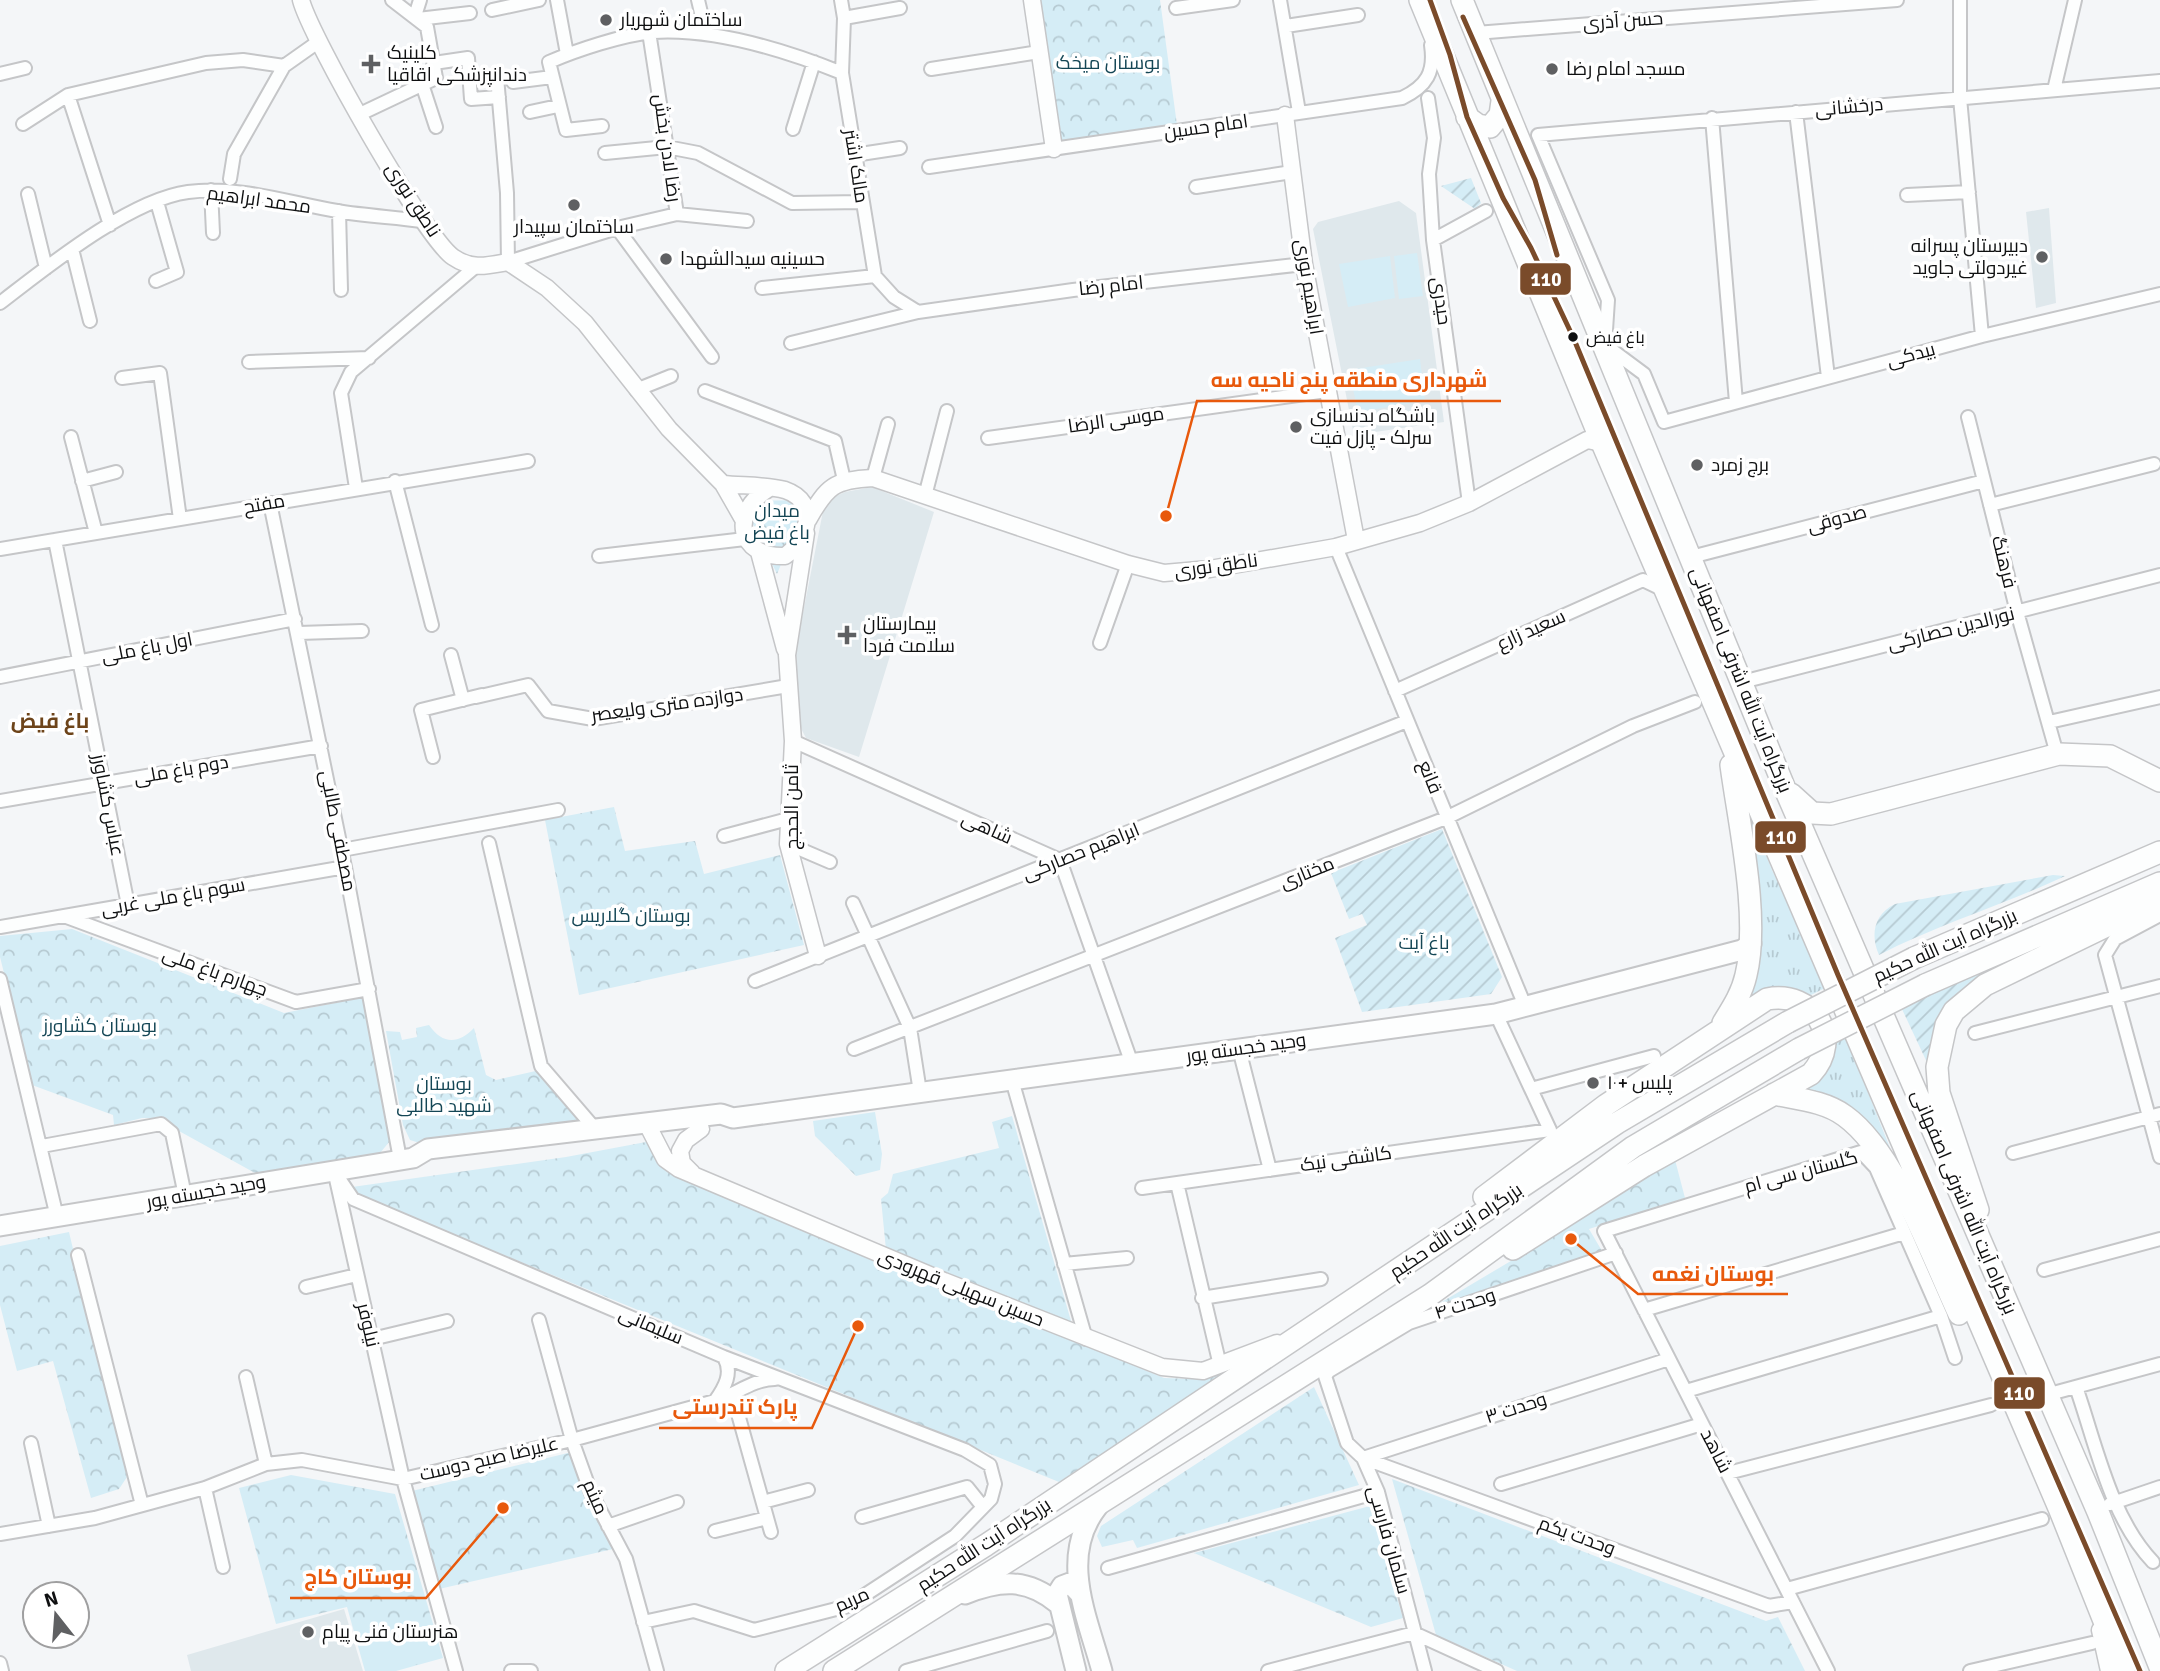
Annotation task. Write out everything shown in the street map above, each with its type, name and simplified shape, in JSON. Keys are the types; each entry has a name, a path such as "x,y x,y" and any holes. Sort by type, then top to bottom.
{"highway":[{"name":"بزرگراه آیت الله اشرفی اصفهانی","path":"1420,0 1602,443 2014,1406 2124,1671"},
{"name":"بزرگراه آیت الله اشرفی اصفهانی","path":"1462,0 1785,789 2046,1395 2106,1506 2154,1636 2160,1667"},
{"path":"1468,117 1478,125 1490,127 1500,115 1502,101"},
{"path":"1493,175 1495,162 1503,152 1515,154 1527,163"},
{"path":"1718,1031 1739,998 1751,944 1748,895 1727,736"},
{"path":"1785,789 1812,813 1831,814 2059,754 2110,756 2160,781"},
{"name":"بزرگراه آیت الله حکیم","path":"786,1671 986,1545 1617,1123 1787,1022 1914,958 2160,852"},
{"name":"بزرگراه آیت الله حکیم","path":"834,1671 1430,1295 1633,1147 1799,1049 1926,985 2160,883"},
{"path":"1990,1263 1976,1201 1939,1093 1937,1067 1940,1039 1946,1025 1954,1011 1985,985 2160,900"},
{"path":"1420,1255 1490,1191 1606,1104 1753,1007 1779,997 1805,1004 1816,1015 1824,1032 1824,1052 1819,1065 1811,1074 1644,1166 1522,1245 1430,1295"},
{"path":"1774,1094 1834,1110 1853,1123 1879,1149 1968,1332 2014,1406"}],"main road":[{"name":"وحید خجسته پور","path":"407,1158 428,1163 649,1130 721,1114 733,1118 1496,1014 1742,950 1751,944"},
{"name":"وحید خجسته پور","path":"0,1226 407,1158 428,1149 596,1130 701,1129 723,1125 733,1118"},
{"path":"1101,1503 1086,1521 1078,1544 1081,1595 1102,1671"},
{"path":"935,1606 978,1589 1008,1583 1032,1586 1057,1603"},
{"path":"1076,1671 1057,1603 1059,1590 1066,1584 1074,1585 1081,1595"}],"street":[{"name":"ناطق نوری","path":"301,0 318,42 422,221 451,256 474,268"},
{"path":"392,0 420,20 470,13"},
{"path":"360,114 436,78 420,20 420,0"},
{"path":"492,10 539,0"},
{"path":"557,0 567,54"},
{"path":"698,0 705,34"},
{"name":"مالک اشتر","path":"841,0 844,18 842,73 875,276"},
{"path":"1032,0 1054,149"},
{"path":"1176,8 1233,0"},
{"path":"1280,0 1286,26 1292,114"},
{"name":"حسن آذری","path":"1476,33 1897,0"},
{"path":"1960,0 1960,98 1982,336"},
{"path":"2054,90 2076,0"},
{"path":"844,18 900,8"},
{"path":"1286,26 1358,15"},
{"name":"امام حسین","path":"929,167 1402,98 1427,78 1434,63 1430,43 1434,31"},
{"path":"602,126 566,130 549,62 567,54 649,33 705,34 814,62 842,73"},
{"name":"رضا لادن بخش","path":"508,262 617,228 677,214 649,33"},
{"path":"230,179 234,154 284,66 318,42"},
{"path":"931,69 1040,52"},
{"path":"433,64 468,58 471,99 499,97"},
{"path":"23,124 68,95 206,63 243,60 284,66"},
{"path":"793,129 814,62"},
{"path":"0,74 25,68"},
{"path":"498,77 508,262"},
{"path":"513,82 552,77"},
{"name":"درخشانی","path":"1605,345 1608,300 1538,135 2160,81"},
{"path":"422,84 436,128"},
{"path":"68,95 110,226"},
{"name":"حیدری","path":"1428,99 1434,138 1429,174 1433,240 1469,503"},
{"path":"530,112 558,106"},
{"path":"1796,111 1828,377"},
{"name":"ابراهیم نوری","path":"1292,114 1292,172 1304,264 1356,540"},
{"path":"1712,118 1736,402"},
{"path":"605,153 667,147 698,153 792,203 862,202"},
{"path":"854,155 900,148"},
{"path":"1196,187 1292,172"},
{"path":"211,190 214,233"},
{"name":"محمد ابراهیم","path":"0,303 72,249 110,226 157,202 185,192 211,190 339,211 422,221"},
{"path":"1907,195 1969,192"},
{"path":"28,194 46,268"},
{"path":"156,281 177,272 157,202"},
{"path":"339,211 341,290"},
{"path":"1433,240 1486,211"},
{"path":"677,214 747,221"},
{"path":"617,228 712,357"},
{"path":"72,249 90,321"},
{"path":"356,488 341,393 351,372 474,268 508,262 547,288 584,323 669,429 723,484 743,519 745,538 759,552 787,654"},
{"name":"امام رضا","path":"791,343 918,312 1073,290 1304,264"},
{"path":"762,288 875,276 894,297 918,312"},
{"name":"بیدکی","path":"1605,345 1644,374 1664,422 1982,336 2160,294"},
{"path":"249,362 369,358"},
{"path":"122,378 160,373 180,519"},
{"path":"636,390 671,376"},
{"path":"705,391 835,441 844,480"},
{"name":"موسی الرضا","path":"988,438 1327,391"},
{"path":"925,496 947,411"},
{"name":"فرهنگ","path":"1968,417 2017,612 2055,747"},
{"path":"873,478 888,424"},
{"path":"71,437 96,533"},
{"name":"ناطق نوری","path":"824,493 844,480 873,478 1128,564 1164,573 1210,569 1336,547 1420,523 1469,503 1587,440 1602,443"},
{"name":"مفتح","path":"0,549 395,481 528,461"},
{"path":"1990,505 2154,464"},
{"path":"82,481 116,472"},
{"path":"395,481 432,625"},
{"name":"صدوقی","path":"1691,557 1984,481"},
{"path":"723,484 824,493 796,548 785,556 759,552"},
{"path":"743,519 748,504 776,490 796,497 807,527 787,654"},
{"name":"مصطفی طالبی","path":"270,503 299,633 369,989 407,1158"},
{"path":"599,556 745,538"},
{"name":"عباس کشاورز","path":"55,540 128,905"},
{"name":"قانع","path":"1336,547 1525,1006"},
{"path":"1100,643 1128,564"},
{"name":"نورالدین حصارکی","path":"1742,682 2160,575"},
{"name":"سعید زارع","path":"1395,691 1643,580 1666,592"},
{"name":"اول باغ ملی","path":"0,677 295,620"},
{"path":"299,633 362,631"},
{"name":"ثامن الحجج","path":"787,654 793,741 788,844 818,956"},
{"path":"433,757 421,710 474,697 451,655"},
{"name":"دوازده متری ولیعصر","path":"474,697 528,685 548,711 593,719 788,686"},
{"path":"2049,722 2160,697"},
{"name":"مختاری","path":"854,1049 1446,818 1633,726 1695,702"},
{"name":"ابراهیم حصارکی","path":"755,981 1407,721"},
{"name":"شاهی","path":"793,741 1060,860"},
{"name":"دوم باغ ملی","path":"0,801 321,746"},
{"path":"342,850 558,810"},
{"path":"724,836 788,819"},
{"path":"489,843 541,1066 596,1130"},
{"path":"788,844 830,862"},
{"path":"1060,860 1132,1064"},
{"name":"سوم باغ ملی غربی","path":"0,927 345,867"},
{"path":"853,903 871,936 910,1028 920,1093"},
{"path":"2160,915 2115,939 2105,955 2155,1115 2160,1157"},
{"name":"چهارم باغ ملی","path":"64,916 296,1002 369,989"},
{"path":"0,979 57,1217"},
{"path":"1975,1033 2160,986"},
{"path":"1496,1014 1531,1089 1654,1056"},
{"path":"1239,1049 1270,1170"},
{"path":"1012,1080 1086,1339"},
{"name":"کاشفی نیک","path":"1142,1188 1550,1130 1531,1089"},
{"path":"2013,1153 2155,1115"},
{"path":"42,1146 162,1124 173,1133 183,1186"},
{"path":"697,1177 682,1163 680,1151 687,1140 701,1129"},
{"name":"حسین سهیلی قهرودی","path":"649,1130 670,1164 697,1177 1086,1339 1161,1367 1203,1371 1302,1334"},
{"name":"گلستان سی ام","path":"1604,1231 1861,1152 1876,1168 1941,1316 1955,1358"},
{"name":"نیلوفر","path":"334,1171 403,1479 456,1671"},
{"name":"سلیمانی","path":"334,1171 353,1199 723,1357 982,1458"},
{"path":"1177,1183 1217,1357"},
{"name":"شاهد","path":"1604,1231 1828,1671"},
{"path":"1644,1310 1904,1233"},
{"path":"2044,1270 2160,1239"},
{"name":"وحدت ۴","path":"1325,1376 1409,1323 1616,1253"},
{"path":"78,1255 142,1505"},
{"path":"1065,1264 1127,1258"},
{"path":"306,1287 357,1275"},
{"path":"1202,1298 1321,1279"},
{"path":"1686,1391 1941,1316"},
{"path":"372,1339 447,1321"},
{"name":"میثم","path":"539,1321 572,1440 591,1493 626,1559 657,1671"},
{"path":"715,1401 726,1383 729,1369 723,1357"},
{"name":"وحدت ۳","path":"1363,1458 1669,1359"},
{"path":"2046,1395 2160,1364"},
{"name":"سلمان فارسی","path":"1325,1376 1347,1443 1363,1458 1378,1492 1425,1671"},
{"path":"247,1377 266,1464"},
{"name":"علیرضا صبح دوست","path":"0,1534 95,1518 205,1488 266,1464 302,1460 403,1479 572,1440 733,1396 754,1383 779,1379"},
{"path":"2076,1387 2106,1506 2153,1562"},
{"path":"733,1396 771,1532"},
{"path":"1727,1473 1991,1405"},
{"path":"1501,1484 1702,1424"},
{"path":"32,1443 49,1526"},
{"name":"مریم","path":"643,1622 694,1611 754,1630 848,1606 956,1536 984,1507 991,1499 995,1484 990,1465 982,1458"},
{"name":"وحدت یکم","path":"1363,1458 1769,1606 1793,1602"},
{"path":"862,1517 967,1487 984,1507"},
{"path":"2106,1506 2160,1487"},
{"path":"205,1488 223,1567"},
{"path":"763,1502 808,1490"},
{"path":"1108,1568 1378,1492"},
{"path":"608,1526 677,1502"},
{"path":"715,1531 767,1518"},
{"path":"1787,1589 2042,1519"},
{"path":"2091,1590 2109,1671"},
{"path":"906,1671 1047,1630"},
{"path":"1268,1671 1414,1633 1497,1671"},
{"path":"1970,1671 2092,1643"},
{"path":"0,1663 2,1671"},
{"path":"511,1671 531,1671"}],"shaded area":[{"path":"1399,201 1416,213 1444,422 1354,435 1313,229 1318,222"},
{"name":"دبیرستان پسرانه غیردولتی جاوید","path":"2049,208 2056,303 2036,308 2026,212"},
{"name":"بیمارستان سلامت فردا","path":"872,487 934,512 859,757 806,738 794,715 789,684 825,501 845,492"},
{"name":"هنرستان فنی پیام","path":"344,1609 363,1671 191,1671 187,1655"}],"green space":[{"name":"بوستان میخک","path":"1038,0 1160,0 1177,125 1059,141"},
{"path":"1471,178 1481,203 1475,209 1441,186"},
{"path":"1417,253 1423,296 1399,299 1394,256"},
{"path":"1390,256 1395,298 1348,307 1339,264"},
{"path":"1420,359 1425,401 1358,412 1349,370"},
{"name":"میدان باغ فیض","path":"808,500 777,574 742,501"},
{"path":"1737,781 1772,870 1827,987 1807,997 1791,990 1777,989 1763,992 1748,1000"},
{"name":"بوستان گلاریس","path":"614,807 625,851 695,841 704,874 780,855 804,945 579,995 545,820"},
{"name":"باغ آیت","path":"1442,829 1502,977 1491,994 1362,1012 1335,938 1367,925 1362,914 1349,919 1331,873"},
{"path":"2053,875 2065,876 1879,955 1875,940 1878,919 1895,904"},
{"path":"2160,892 1974,987 1931,1071 1901,1007"},
{"name":"بوستان کشاورز","path":"72,929 284,1013 365,997 390,1141 380,1153 255,1173 179,1131 166,1118 142,1118 114,1125 113,1115 32,1085 0,957 0,936"},
{"name":"بوستان شهید طالبی","path":"429,1025 439,1036 450,1040 468,1034 474,1028 486,1075 496,1080 540,1070 579,1122 426,1145 410,1140 403,1125 386,1031 400,1032 402,1040 417,1037 416,1028"},
{"path":"1846,1037 1892,1153 1800,1088 1831,1042"},
{"path":"875,1112 882,1154 880,1170 856,1176 815,1136 813,1121"},
{"path":"1012,1116 1073,1328 886,1250 881,1199 888,1193 893,1174 999,1148 992,1122"},
{"path":"646,1142 958,1293 1164,1378 1194,1379 1247,1360 1059,1482 364,1198 352,1187 566,1157"},
{"path":"1674,1156 1685,1198 1589,1229 1602,1251 1430,1309 1531,1249"},
{"path":"69,1232 127,1477 119,1489 91,1498 53,1361 17,1371 0,1305 0,1246"},
{"path":"1314,1387 1359,1485 1137,1548 1133,1540 1102,1547 1097,1536 1101,1526"},
{"path":"572,1452 584,1494 613,1549 439,1589 412,1491"},
{"path":"291,1475 395,1494 443,1658 396,1671 365,1671 347,1607 276,1624 239,1488"},
{"path":"1392,1479 1766,1621 1778,1617 1805,1671 1517,1671 1436,1635"},
{"path":"1370,1506 1403,1618 1371,1627 1194,1553"},
{"path":"429,1617 441,1657 392,1671 368,1671 359,1637"}],"transit line":[{"name":"110","path":"1430,0 1450,55 1467,117 1503,198 1531,248 1573,337 1838,975 2140,1671"},
{"name":"110","path":"1463,17 1535,180 1557,255"}],"place":[{"name":"ساختمان شهریار","path":"606,20"},
{"name":"کلینیک دندانپزشکی اقاقیا","path":"371,64"},
{"name":"مسجد امام رضا","path":"1552,69"},
{"name":"ساختمان سپیدار","path":"574,205"},
{"name":"دبیرستان پسرانه غیردولتی جاوید","path":"2042,257"},
{"name":"حسینیه سیدالشهدا","path":"666,259"},
{"name":"باغ فیض","path":"1573,337"},
{"name":"باشگاه بدنسازی سرلک - پازل فیت","path":"1296,427"},
{"name":"برج زمرد","path":"1697,465"},
{"name":"شهرداری منطقه پنج ناحیه سه","path":"1166,516"},
{"name":"بیمارستان سلامت فردا","path":"847,635"},
{"name":"پلیس +۱۰","path":"1593,1083"},
{"name":"بوستان نغمه","path":"1571,1239"},
{"name":"پارک تندرستی","path":"858,1326"},
{"name":"بوستان کاج","path":"503,1508"},
{"name":"هنرستان فنی پیام","path":"308,1632"}],"district":[{"name":"باغ فیض","path":"50,721"}]}
